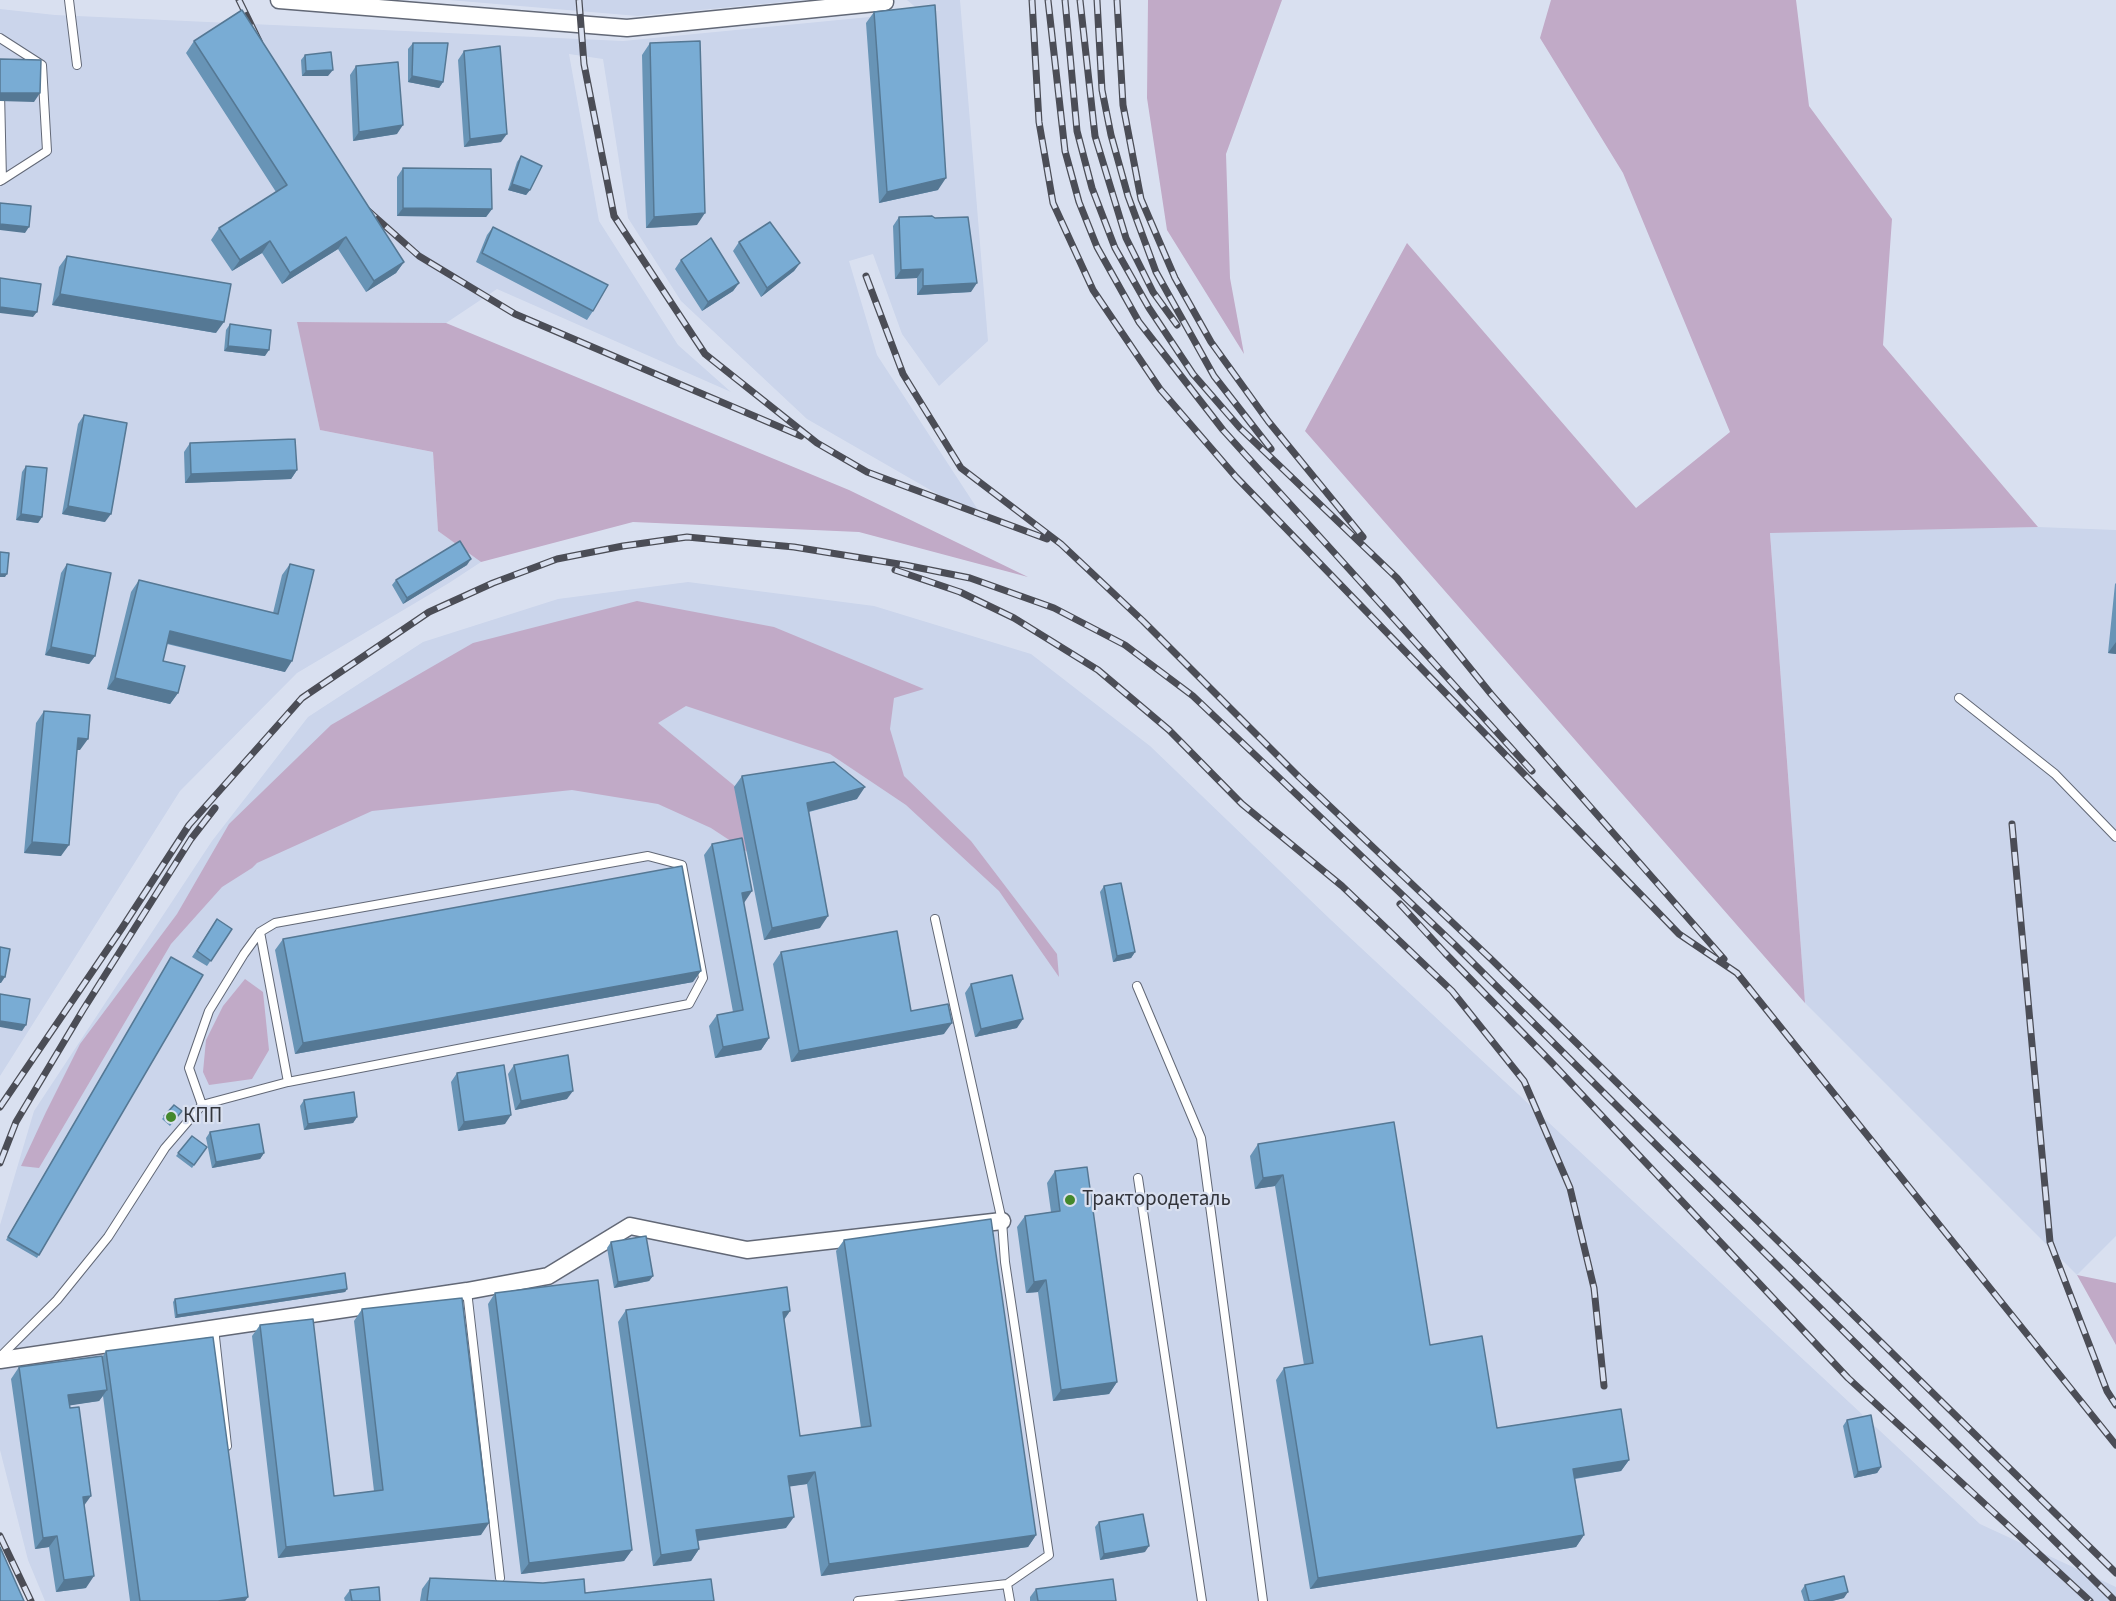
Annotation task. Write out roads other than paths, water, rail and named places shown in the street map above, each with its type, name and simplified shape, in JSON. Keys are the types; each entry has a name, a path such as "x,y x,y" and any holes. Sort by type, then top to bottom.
{"street":[{"path":"279,0 627,28 885,2"},
{"path":"0,1358 467,1291 548,1276 630,1226 747,1250 1002,1221"}],"lane":[{"path":"69,0 77,64"},
{"path":"0,38 42,65 47,152 1,180"},
{"path":"0,86 1,180"},
{"path":"1959,698 2055,774 2116,837"},
{"path":"0,1358 57,1300 100,1246 165,1148 202,1105 288,1082 689,1004 704,978 682,865 648,856 275,923 260,932 209,1011 189,1068 202,1105"},
{"path":"858,1601 1007,1584 1048,1555 1005,1262 1002,1221 935,919"},
{"path":"260,932 288,1082"},
{"path":"1137,986 1201,1138 1263,1601"},
{"path":"1138,1178 1202,1601"},
{"path":"467,1291 500,1578"},
{"path":"214,1328 228,1455"},
{"path":"1007,1584 1010,1601"}],"railway":[{"path":"239,0 259,41"},
{"path":"579,0 584,64 614,216 705,354 817,443 867,472 1047,539"},
{"path":"1032,0 1039,122 1053,203 1093,290 1160,389 1236,477 1679,934 1737,973 2116,1445"},
{"path":"1048,0 1065,151 1079,202 1097,247 1139,322 1223,430 1532,771"},
{"path":"1065,0 1077,131 1092,188 1115,248 1149,308 1193,374 1240,428 1397,578 1491,694 1724,959"},
{"path":"1080,0 1095,136 1126,238 1153,292 1177,325"},
{"path":"1097,0 1102,90 1111,135 1128,196 1156,272 1214,376 1271,449"},
{"path":"1117,0 1123,105 1141,199 1175,278 1211,342 1268,421 1363,537"},
{"path":"365,208 419,256 515,314 801,436"},
{"path":"866,276 903,374 961,468 1061,544 1143,621 1299,777 1491,959 2116,1573"},
{"path":"0,1107 189,825 302,698 429,612 493,583 557,559 623,546 687,537 794,547 970,578 1054,608 1125,645 1193,696 1455,945 2115,1601"},
{"path":"895,570 960,592 1014,618 1098,670 1169,730 1242,804 1342,886 1452,991 1524,1081 1570,1188 1594,1288 1604,1386"},
{"path":"0,1163 16,1122 83,1010 191,839 215,808"},
{"path":"2012,824 2050,1242 2107,1391 2116,1405"},
{"path":"1400,904 1848,1378 2090,1601"},
{"path":"0,1536 31,1601"}],"place":[{"name":"КПП","path":"171,1117"},
{"name":"Трактородеталь","path":"1070,1200"}]}
